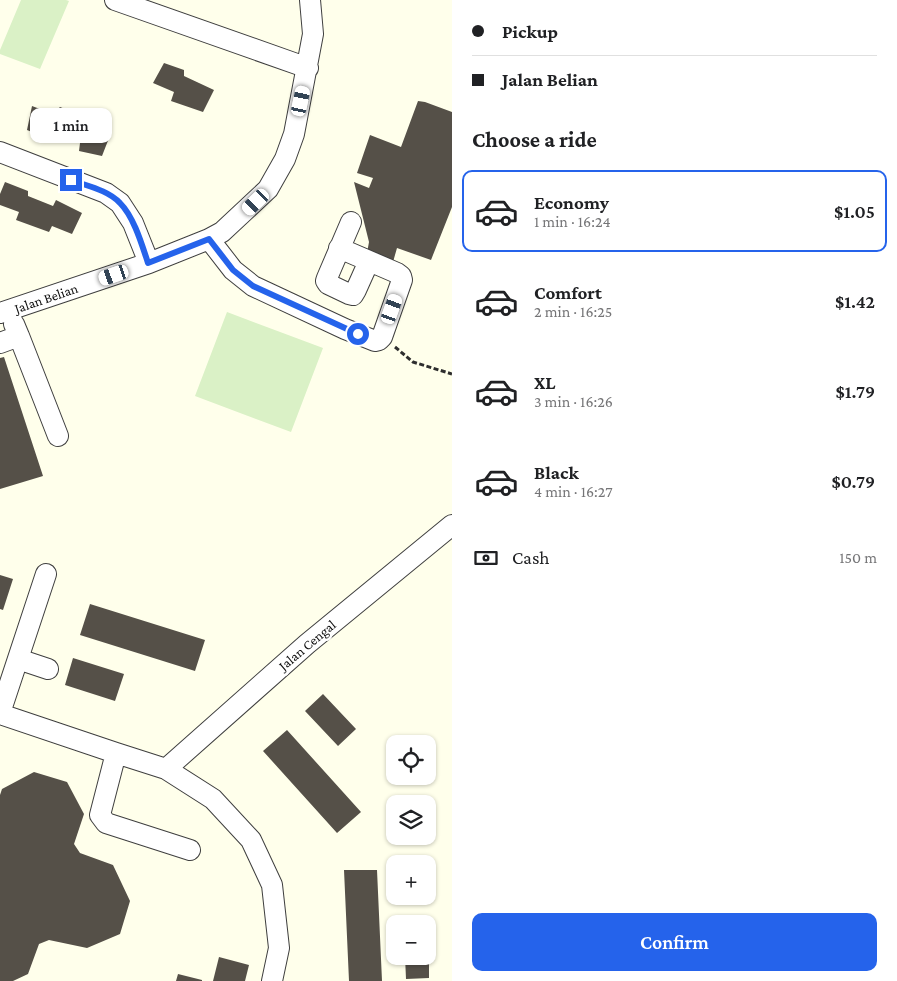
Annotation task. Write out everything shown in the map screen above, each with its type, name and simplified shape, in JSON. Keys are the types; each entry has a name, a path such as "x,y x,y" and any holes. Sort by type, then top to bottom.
{"street":[{"path":"115,0 308,68"},
{"name":"Jalan Belian","path":"5,312 148,263 209,239 222,232 268,189 285,159 294,134 313,34 310,0"},
{"path":"0,152 106,193 120,203 133,222 148,263"},
{"path":"351,222 326,281 328,284 349,294 354,293 369,261"},
{"path":"209,239 233,270 253,286 345,329 370,339 379,340 382,337 402,280 401,276 339,248"},
{"path":"5,312 19,336 58,436"},
{"path":"0,343 19,336"},
{"name":"Jalan Cengal","path":"166,769 307,644 452,525"},
{"path":"46,574 0,713 116,754 166,769 213,799 251,840 272,885 279,948 272,981"},
{"path":"18,659 48,669"},
{"path":"116,754 100,815 106,823 190,850"}],"path":[{"path":"382,337 413,362 452,374"}],"green space":[{"path":"21,0 69,1 40,69 0,54"},
{"path":"227,312 323,348 291,432 195,396"}],"building":[{"path":"164,63 184,70 184,76 214,90 203,112 171,101 174,92 153,83"},
{"path":"418,101 452,112 452,207 431,260 397,248 393,262 367,253 369,242 354,182 369,188 373,178 357,173 370,135 401,147"},
{"path":"32,106 53,114 60,107 85,117 83,123 93,125 93,132 109,138 102,156 79,151 80,143 51,130 47,138 27,130"},
{"path":"5,182 28,191 28,196 53,206 56,200 82,213 72,234 52,226 49,232 16,220 19,212 0,205 0,194"},
{"path":"4,357 43,476 0,489 0,358"},
{"path":"0,575 13,579 3,610 0,609"},
{"path":"90,604 205,640 195,671 80,635"},
{"path":"73,658 124,674 115,701 65,685"},
{"path":"323,694 356,729 338,746 305,711"},
{"path":"287,730 361,812 337,833 263,751"},
{"path":"34,772 67,782 84,814 74,844 80,853 113,865 130,901 120,934 87,948 49,940 39,944 28,974 13,981 0,981 0,795 2,789"},
{"path":"344,870 377,870 382,981 349,981"},
{"path":"219,957 249,965 245,981 213,981"},
{"path":"405,965 429,965 429,978 406,979"},
{"path":"178,974 202,980 202,981 176,981"}],"route":[{"path":"71,180 106,193 120,203 133,222 148,263 209,239 233,270 253,286 358,334"}]}
